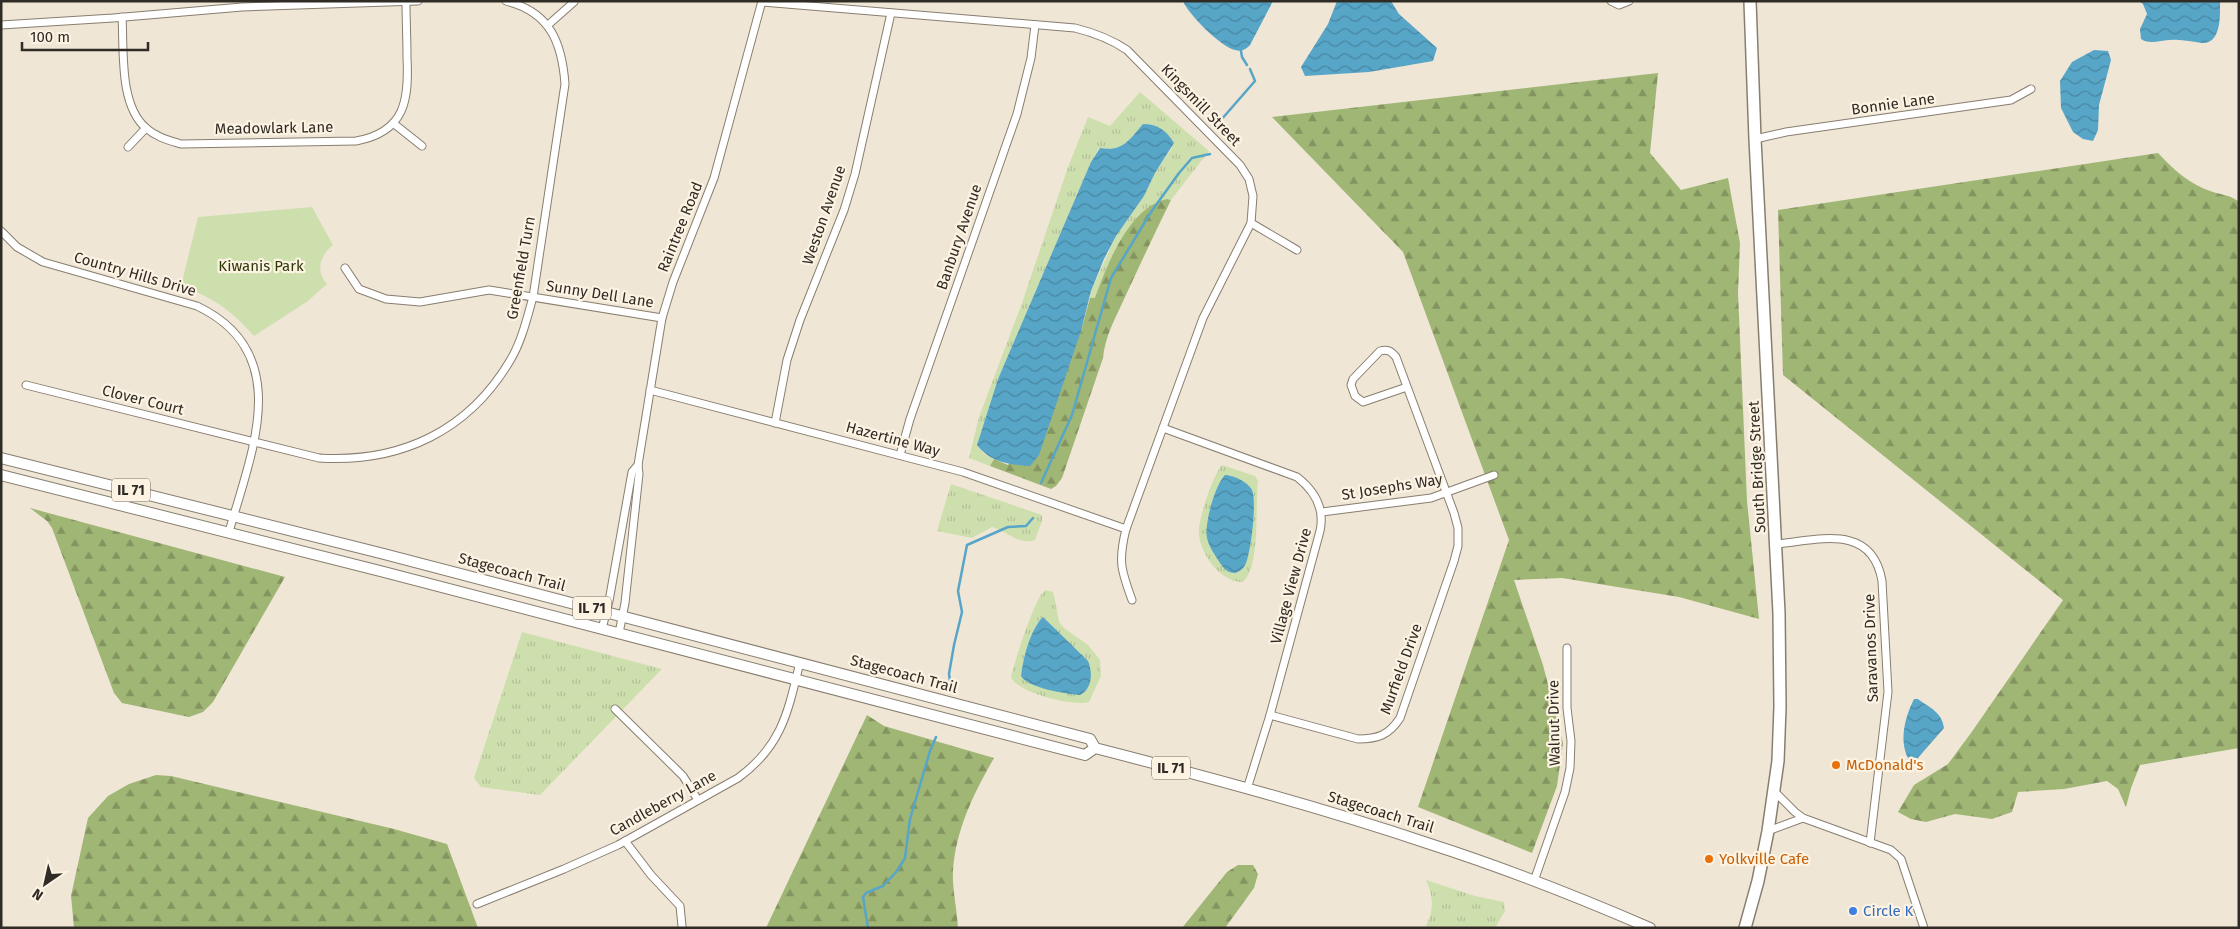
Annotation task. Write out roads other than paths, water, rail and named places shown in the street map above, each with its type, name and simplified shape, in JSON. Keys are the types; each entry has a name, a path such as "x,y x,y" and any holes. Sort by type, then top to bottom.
{"highway":[{"name":"South Bridge Street","path":"1745,928 1768,831 1774,790 1780,707 1776,544 1755,139 1750,1"}],"main road":[{"name":"Stagecoach Trail","path":"1,458 623,616 1090,739 1095,748 1342,815 1431,844 1534,881 1650,928"},
{"name":"Stagecoach Trail","path":"1,475 229,532 1085,755 1095,748"}],"street":[{"path":"1,25 122,18 242,7 418,1"},
{"name":"Greenfield Turn","path":"252,442 302,455 344,460 388,454 436,436 449,427 474,406 496,381 512,358 524,329 533,297 565,84 563,60 557,41 548,25 530,11 506,1"},
{"path":"1611,1 1619,5 1630,1"},
{"name":"Meadowlark Lane","path":"122,18 128,99 135,116 146,128 160,138 181,144 356,141 378,135 393,123 404,106 408,87 406,2"},
{"path":"548,25 574,2"},
{"name":"Kingsmill Street","path":"762,2 1075,28 1096,33 1111,39 1128,50 1240,165 1248,179 1253,196 1251,223 1203,318 1126,529 1121,550 1120,568 1132,600"},
{"name":"Raintree Road","path":"619,633 623,616 639,474 638,465 662,318 673,282 714,178 762,2"},
{"name":"Weston Avenue","path":"775,423 787,360 844,210 855,174 891,13"},
{"name":"Banbury Avenue","path":"900,455 909,422 1017,114 1031,58 1035,25"},
{"name":"Bonnie Lane","path":"1755,139 1786,132 2011,100 2032,89"},
{"path":"393,123 422,146"},
{"path":"128,147 146,128"},
{"path":"1251,223 1297,250"},
{"name":"Country Hills Drive","path":"1,231 17,247 43,262 188,303 208,311 226,324 244,347 256,373 260,403 229,532"},
{"name":"Sunny Dell Lane","path":"345,268 359,289 394,300 420,302 489,290 662,318"},
{"name":"Murfield Drive","path":"1270,715 1358,739 1373,739 1384,736 1394,729 1403,709 1458,546 1458,528 1448,493 1396,357 1386,350 1380,351 1353,380 1351,385 1355,396 1363,402 1407,387"},
{"name":"Clover Court","path":"26,385 252,442"},
{"name":"Hazertine Way","path":"650,390 986,479 1126,529"},
{"name":"Village View Drive","path":"1163,428 1297,477 1312,492 1322,512 1320,531 1270,715 1247,789"},
{"name":"Raintree Road","path":"602,629 632,472 638,465"},
{"name":"St Josephs Way","path":"1322,512 1431,498 1494,475"},
{"name":"Saravanos Drive","path":"1776,544 1836,538 1848,540 1863,546 1875,557 1878,564 1882,581 1888,692 1870,843"},
{"name":"Walnut Drive","path":"1534,881 1565,792 1570,768 1571,741 1567,708 1567,648"},
{"name":"Candleberry Lane","path":"476,904 564,869 625,841 753,767 773,745 787,716 800,662"},
{"path":"615,709 683,776 698,800"},
{"path":"1774,790 1803,818 1891,850 1901,859 1924,928"},
{"path":"1768,831 1803,818"},
{"path":"625,841 651,875 680,906 682,926"}],"water":[{"path":"1183,1 1273,1 1250,45 1240,51 1229,48 1206,30 1191,14"},
{"path":"1337,1 1391,1 1399,14 1437,48 1433,61 1369,72 1305,76 1301,67 1328,24"},
{"path":"2139,1 2220,1 2220,20 2216,34 2209,42 2202,43 2179,40 2144,41 2141,39 2140,29 2147,14 2143,4"},
{"path":"2094,50 2108,51 2111,60 2099,105 2098,130 2093,141 2083,139 2073,132 2061,108 2060,81 2072,62"},
{"path":"1143,124 1153,125 1162,129 1174,143 1155,173 1144,196 1116,236 1104,259 1091,291 1081,331 1039,455 1030,466 1015,465 994,459 977,445 998,379 1091,162 1100,148 1108,149 1125,144"},
{"path":"1225,475 1236,478 1250,487 1254,505 1248,557 1243,568 1235,573 1223,567 1212,551 1207,538 1207,524 1211,505 1221,480"},
{"path":"1043,617 1088,661 1091,671 1089,685 1080,695 1039,687 1031,684 1021,676 1025,653 1034,629"},
{"path":"1914,699 1918,699 1935,711 1941,718 1944,728 1917,759 1908,758 1904,744 1904,729"}],"waterway":[{"path":"1241,51 1247,65"},
{"path":"1221,120 1255,81 1250,69"},
{"path":"1041,483 1072,415 1111,278 1151,212 1179,173 1192,158 1210,154"},
{"path":"950,681 949,674 954,645 962,612 958,591 967,545 1008,527 1026,526 1033,518"},
{"path":"868,928 863,897 866,893 883,886 897,871 905,858 910,819 936,737"}],"place":[{"name":"McDonald's","path":"1836,765"},
{"name":"Yolkville Cafe","path":"1709,859"},
{"name":"Circle K","path":"1853,911"}],"park label":[{"name":"Kiwanis Park","path":"261,266"}]}
